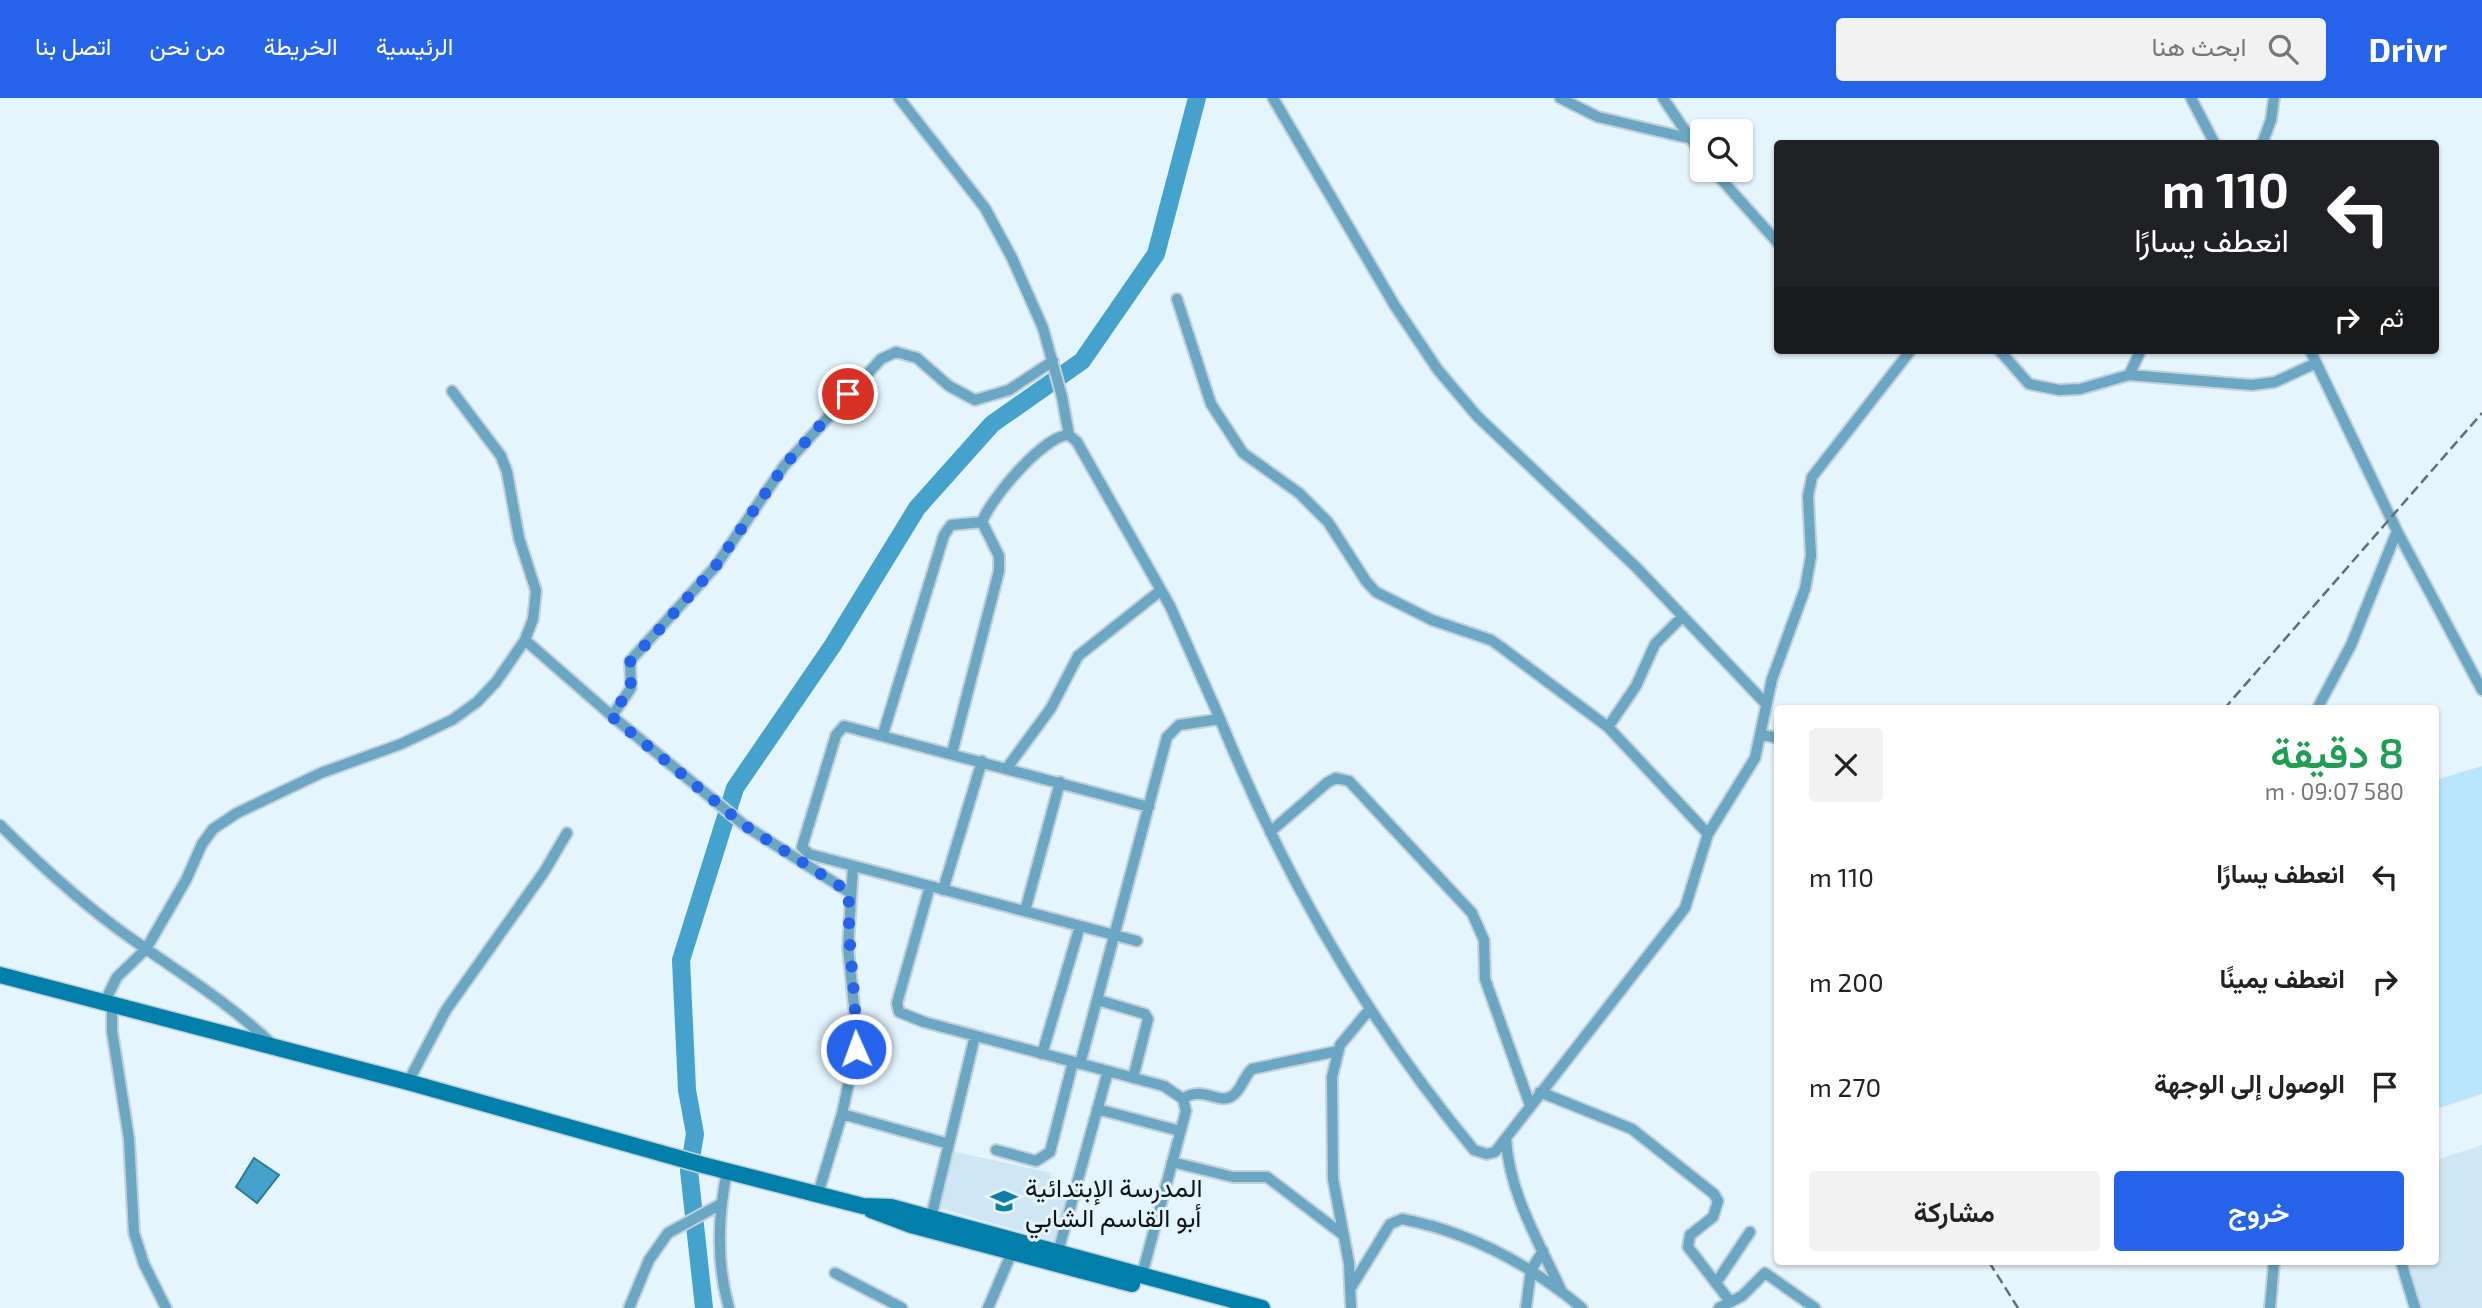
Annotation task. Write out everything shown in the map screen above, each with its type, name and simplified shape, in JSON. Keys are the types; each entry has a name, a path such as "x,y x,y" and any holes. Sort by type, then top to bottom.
{"main road":[{"path":"0,975 408,1082 703,1165 863,1206 888,1218 1222,1308"},
{"path":"863,1206 891,1208 931,1218 1262,1308"}],"street":[{"path":"899,98 985,208 1012,258 1043,328 1069,435 1077,442 1160,590 1270,832 1369,1010 1474,1150 1487,1154 1495,1152 1506,1139 1685,908 1708,834 1744,779 1762,735 1766,704 1805,589 1811,556 1808,496 1812,477 1908,354"},
{"path":"1273,98 1395,306 1438,370 1477,416 1683,616 1766,704"},
{"path":"1560,98 1598,117 1688,138"},
{"path":"1663,98 1690,141"},
{"path":"2191,98 2213,140"},
{"path":"2264,140 2271,120 2274,98"},
{"path":"1724,182 1774,239"},
{"path":"1177,299 1204,387 1225,429 1243,453 1299,493 1328,522 1376,592 1443,625 1491,640 1608,727 1708,834"},
{"path":"611,716 631,688 630,662 715,567 784,466 881,359 896,352 917,358 949,386 975,400 1009,390 1053,361"},
{"path":"2002,354 2029,384 2080,389 2129,375 2252,384 2275,382 2316,363"},
{"path":"2129,375 2139,354"},
{"path":"2312,354 2397,531 2482,690"},
{"path":"166,1308 144,1264 134,1233 129,1139 108,1004 121,971 146,949 186,880 202,844 222,822 321,773 401,744 452,720 477,702 496,682 525,640 533,619 536,591 519,538 507,472 501,456 452,391"},
{"path":"982,522 1000,494 1049,441 1060,435 1069,435"},
{"path":"883,734 944,535 951,525 982,522"},
{"path":"952,753 999,571 999,556 982,522"},
{"path":"2318,705 2351,645 2397,531"},
{"path":"1007,768 1051,708 1078,656 1160,590"},
{"path":"1608,727 1636,686 1655,644 1683,616"},
{"path":"525,640 611,716 744,825 849,892"},
{"path":"996,1150 1036,1161 1050,1152 1116,936 1163,747 1171,731 1188,723 1220,719"},
{"path":"1137,942 806,853 802,843 839,729 846,726 1149,807"},
{"path":"1762,735 1774,737"},
{"path":"943,890 982,761"},
{"path":"1270,832 1328,782 1336,778 1349,780 1472,913 1481,928 1485,979 1530,1105"},
{"path":"1025,911 1060,782"},
{"path":"0,825 86,903 146,949 229,1005 276,1049"},
{"path":"408,1082 446,1010 544,872 567,833"},
{"path":"818,1194 842,1114 856,1049 848,947 849,892 853,866"},
{"path":"930,886 898,1008 903,1015 1164,1086 1183,1099 1185,1111 1142,1275"},
{"path":"1042,1054 1080,926"},
{"path":"1098,1000 1145,1014 1148,1019 1133,1078"},
{"path":"1351,1308 1352,1286 1333,1179 1332,1077 1338,1051 1348,1033 1369,1010"},
{"path":"931,1218 975,1036"},
{"path":"1183,1099 1199,1093 1228,1098 1234,1095 1252,1069 1338,1051"},
{"path":"1058,1252 1108,1072"},
{"path":"1540,1092 1632,1129 1714,1194 1717,1201 1713,1217 1695,1230 1688,1241 1694,1257 1729,1300"},
{"path":"1097,1109 1180,1132"},
{"path":"842,1114 949,1144"},
{"path":"1506,1139 1507,1159 1519,1197 1561,1290"},
{"path":"1172,1162 1233,1177 1268,1177 1342,1234"},
{"path":"727,1171 720,1204 723,1286 729,1308"},
{"path":"629,1308 649,1260 668,1233 720,1204"},
{"path":"1352,1286 1390,1224 1402,1219 1486,1244 1531,1270 1582,1308"},
{"path":"1716,1283 1750,1232"},
{"path":"1526,1308 1531,1270 1544,1251"},
{"path":"988,1308 1012,1252"},
{"path":"2270,1308 2274,1265"},
{"path":"2402,1265 2415,1308"},
{"path":"835,1273 902,1308"},
{"path":"1719,1308 1729,1300 1742,1296 1765,1273 1815,1308"}],"shaded area":[{"path":"2482,766 2482,1094 2439,1108 2439,779"},
{"path":"2482,1145 2482,1308 2421,1308 2409,1265 2439,1265 2439,1159"},
{"name":"المدرسة الإبتدائية أبو القاسم الشابي","path":"951,1151 1052,1173 1048,1188 1070,1195 1058,1242 939,1208"}],"water":[{"path":"254,1158 279,1175 257,1203 236,1187"}],"waterway":[{"path":"704,1308 689,1170 695,1134 687,1090 681,960 735,788 833,645 917,508 992,424 1082,361 1156,254 1197,98"}],"railway":[{"path":"2227,705 2482,413"},
{"path":"1991,1265 2018,1308"}],"place":[{"name":"المدرسة الإبتدائية أبو القاسم الشابي","path":"1004,1201"}],"route":[{"path":"848,394 784,466 715,567 630,662 631,688 611,716 744,825 849,892 848,947 856,1049"}]}
